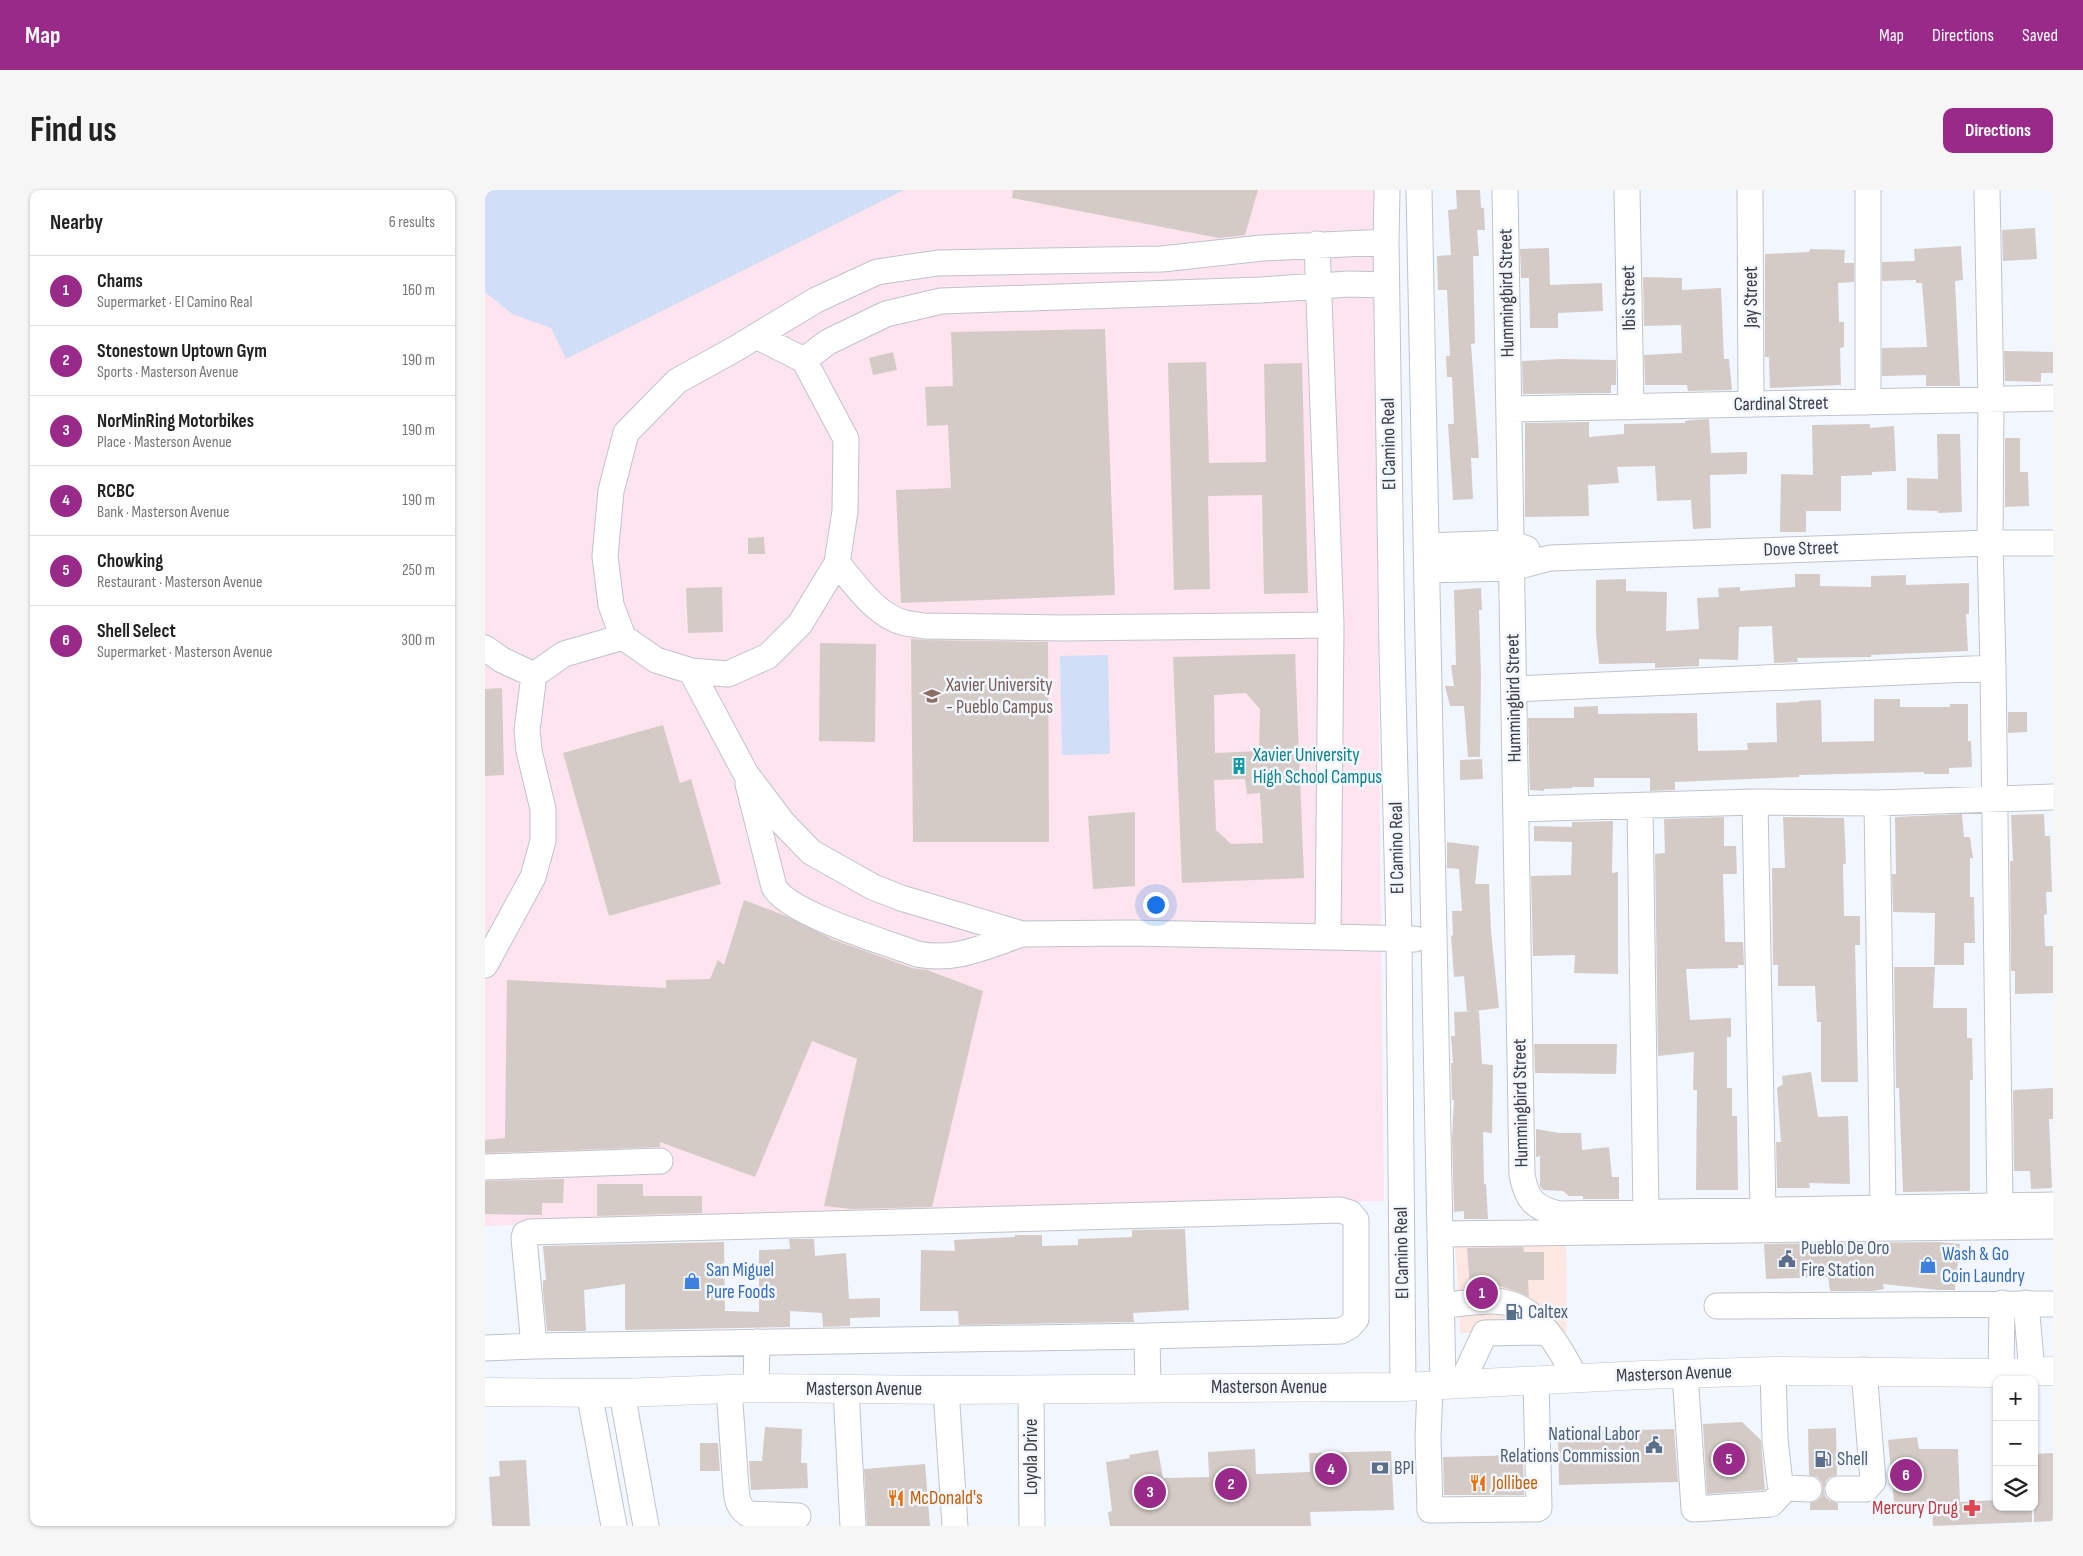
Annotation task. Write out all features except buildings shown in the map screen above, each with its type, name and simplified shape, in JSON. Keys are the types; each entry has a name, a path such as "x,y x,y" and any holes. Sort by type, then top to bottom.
{"main road":[{"name":"Masterson Avenue","path":"485,1392 622,1393 756,1388 946,1390 1403,1387 1685,1373 1864,1370 2042,1372"}],"street":[{"name":"El Camino Real","path":"1387,190 1385,242 1399,938 1403,1387"},
{"name":"El Camino Real","path":"1419,190 1441,1304 1445,1385 1428,1438 1429,1510 1539,1508 1536,1380"},
{"name":"Hummingbird Street","path":"1505,190 1522,1175 1526,1192 1533,1203 1545,1211 1559,1214 1646,1213"},
{"name":"Ibis Street","path":"1627,190 1631,407"},
{"name":"Jay Street","path":"1750,190 1751,404"},
{"path":"1868,190 1869,402"},
{"path":"1987,190 1991,400 1990,543 2000,1206"},
{"path":"756,336 804,360 846,439 845,511 837,563 800,624 768,656 728,674 691,671 656,660 623,638 611,605 605,556 611,491 625,432 677,381 816,300 877,272 938,263 1162,259 1262,248 1385,242"},
{"path":"1317,244 1331,625 1328,937"},
{"path":"1261,290 1262,248"},
{"path":"1162,259 1163,294"},
{"path":"908,266 909,308"},
{"path":"804,360 828,342 886,314 941,301 1386,284"},
{"name":"Cardinal Street","path":"1509,409 2053,398"},
{"name":"Dove Street","path":"1427,558 1511,543 1550,558"},
{"name":"Dove Street","path":"1427,558 1512,568 1550,558 1990,543 2053,543"},
{"path":"837,563 873,603 890,616 903,623 925,626 1062,628 1331,625"},
{"path":"485,966 533,877 543,841 543,809 529,751 527,730 534,675 564,654 623,638"},
{"path":"485,648 502,660 534,675"},
{"path":"1513,689 1993,668"},
{"path":"691,671 746,774 783,823 811,852 873,887 901,898 1022,934 1130,933 1434,939"},
{"path":"746,774 769,874 774,887 779,895 806,912 917,954 935,957 968,952 1022,934"},
{"path":"1516,808 1755,802 1877,803 1995,798 2053,798"},
{"path":"1755,802 1763,1210"},
{"path":"1877,803 1883,1208"},
{"path":"1640,806 1646,1213 2053,1205"},
{"path":"485,1167 660,1161"},
{"path":"485,1348 1147,1336 1341,1330 1350,1326 1356,1319 1356,1220 1350,1213 1340,1210 531,1232 525,1234 524,1238 535,1346"},
{"path":"1440,1234 2053,1226"},
{"path":"1445,1385 1485,1333 1483,1302"},
{"path":"1441,1304 1483,1302 1513,1304 1524,1311 1547,1332 1565,1357 1575,1378"},
{"path":"2014,1303 2042,1372"},
{"path":"2001,1373 2014,1303"},
{"path":"1717,1306 2053,1304"},
{"path":"1485,1333 1547,1332"},
{"path":"1147,1336 1148,1388"},
{"path":"756,1388 757,1342"},
{"path":"1837,1489 1866,1489 1873,1481 1864,1370"},
{"path":"1685,1373 1694,1509 1771,1504 1797,1489 1780,1483 1778,1476 1773,1371"},
{"path":"846,1388 853,1526"},
{"path":"729,1389 737,1502 741,1509 748,1514 798,1516"},
{"name":"Loyola Drive","path":"1031,1389 1032,1526"},
{"path":"946,1390 955,1526"},
{"path":"589,1392 614,1526"},
{"path":"622,1393 646,1526"}],"shaded area":[{"name":"Xavier University - Pueblo Campus","path":"485,190 1373,190 1384,1201 932,1210 485,1226"},
{"path":"485,190 904,190 566,359 551,328 512,314 485,292"},
{"path":"1108,655 1110,754 1062,755 1060,656"},
{"path":"1455,1236 1566,1236 1567,1332 1460,1333"}],"place":[{"name":"Xavier University - Pueblo Campus","path":"932,696"},
{"name":"Xavier University High School Campus","path":"1239,766"},
{"name":"Pueblo De Oro Fire Station","path":"1787,1259"},
{"name":"Wash & Go Coin Laundry","path":"1928,1265"},
{"name":"San Miguel Pure Foods","path":"692,1281"},
{"name":"Chams","path":"1482,1293"},
{"name":"Caltex","path":"1514,1312"},
{"name":"National Labor Relations Commission","path":"1654,1445"},
{"name":"Chowking","path":"1729,1459"},
{"name":"Shell","path":"1823,1459"},
{"name":"BPI","path":"1380,1468"},
{"name":"RCBC","path":"1331,1469"},
{"name":"Shell Select","path":"1906,1475"},
{"name":"Jollibee","path":"1478,1483"},
{"name":"Stonestown Uptown Gym","path":"1231,1484"},
{"name":"NorMinRing Motorbikes","path":"1150,1492"},
{"name":"McDonald's","path":"896,1498"},
{"name":"Mercury Drug","path":"1972,1508"}]}
